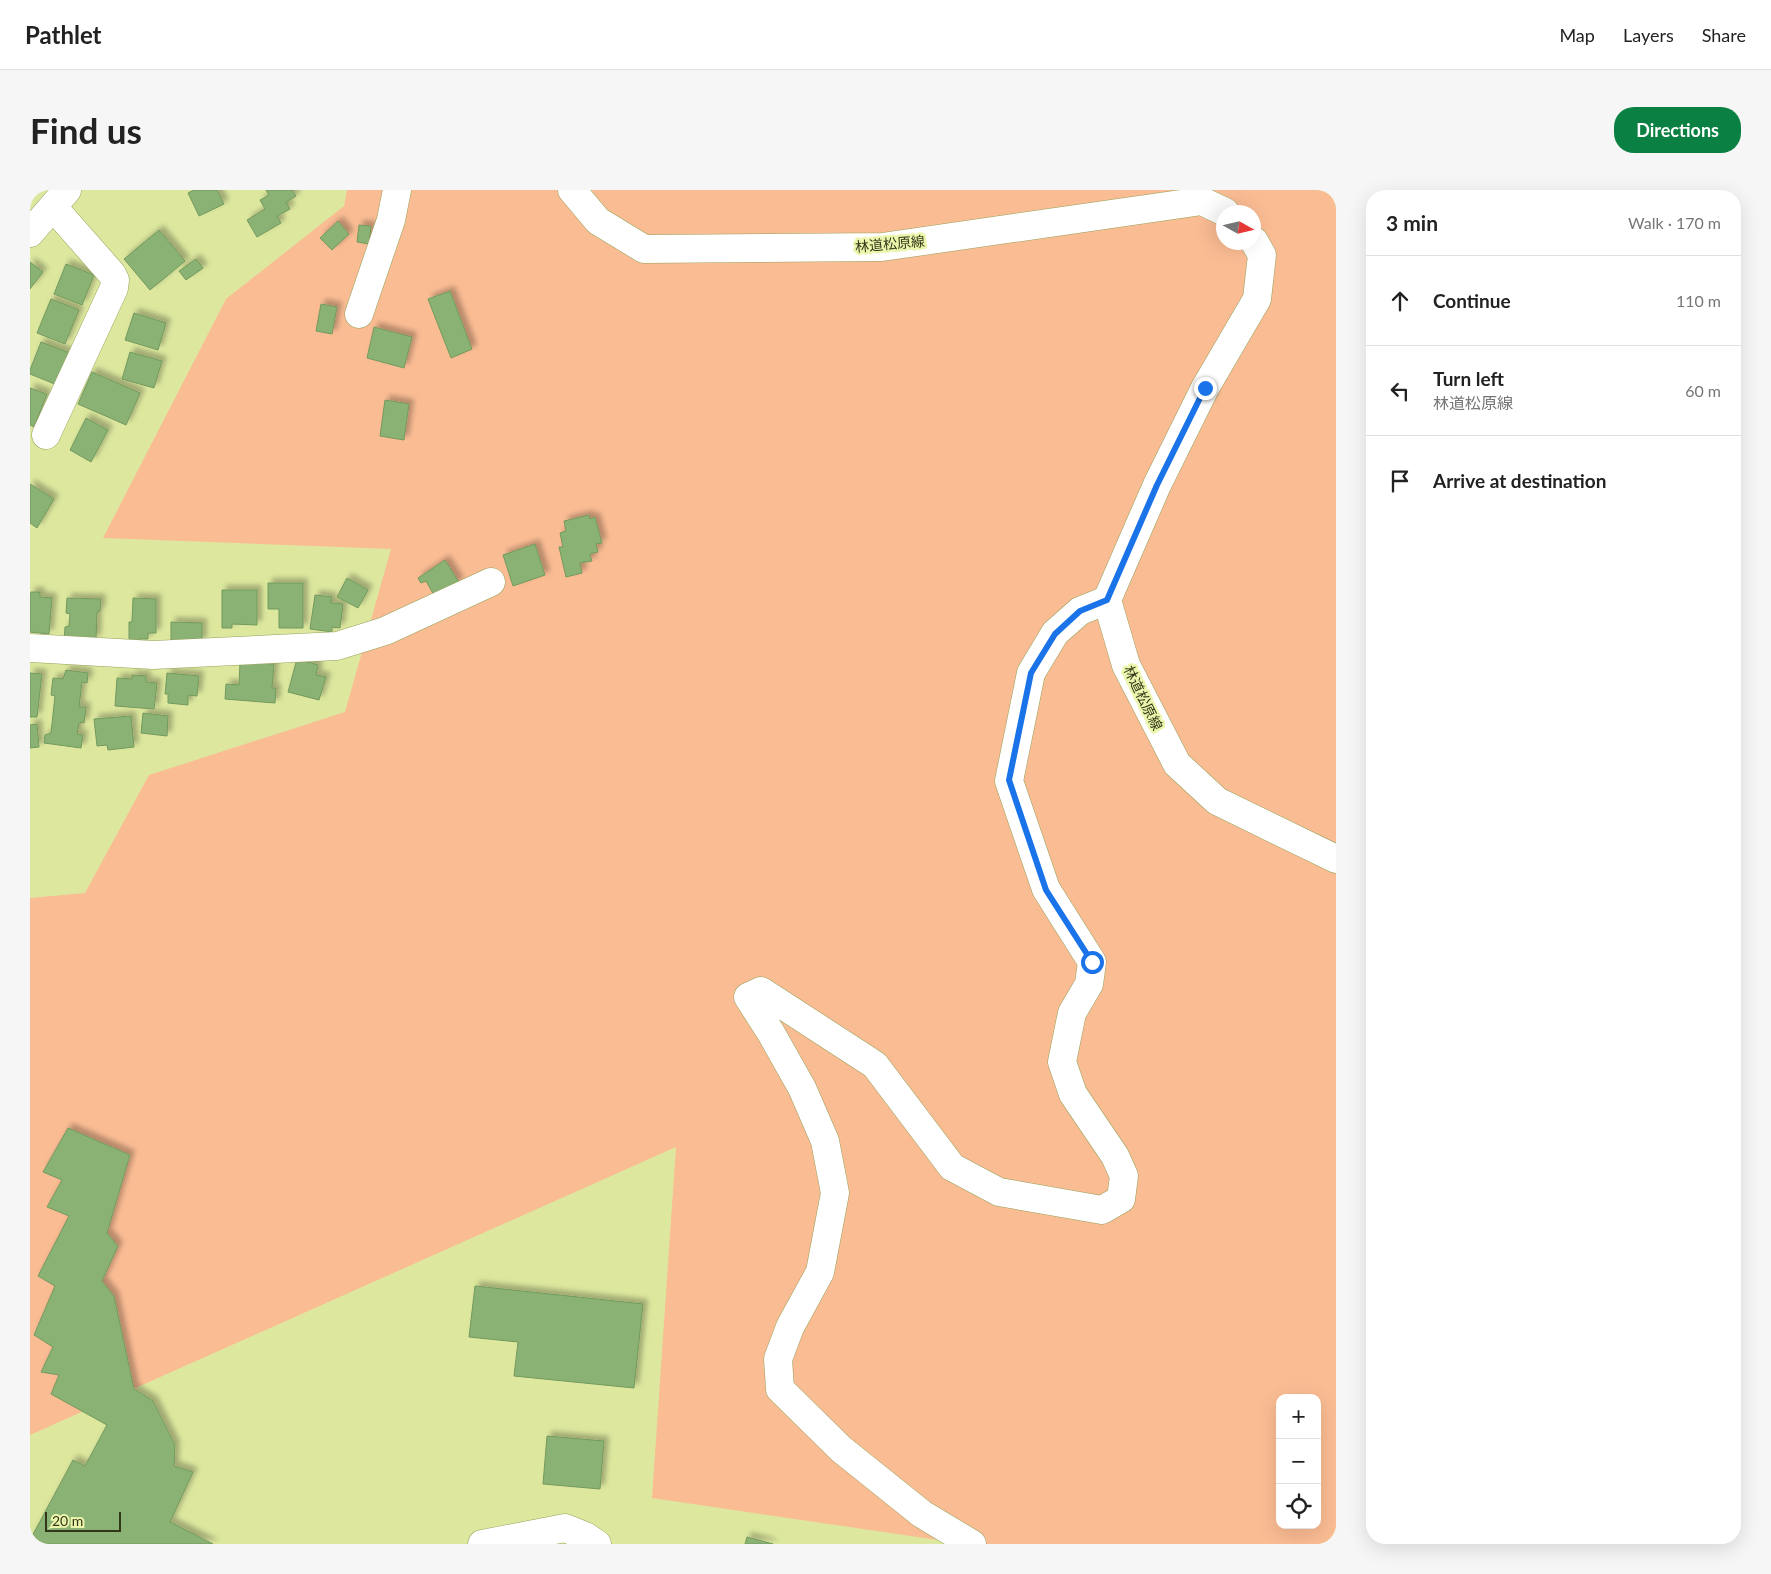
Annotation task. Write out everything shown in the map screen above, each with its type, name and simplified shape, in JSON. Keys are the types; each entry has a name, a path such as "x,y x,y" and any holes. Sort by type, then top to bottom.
{"street":[{"path":"360,314 391,220 397,190"},
{"name":"林道松原線","path":"572,190 598,221 644,249 882,247 1202,201 1216,208"},
{"path":"30,233 60,198 115,280 114,288 46,435"},
{"path":"972,1544 922,1514 841,1449 780,1389 778,1359 790,1327 820,1272 835,1193 825,1141 802,1088 748,997 761,992 875,1065 952,1167 999,1192 1102,1210 1121,1198 1124,1176 1115,1156 1073,1094 1062,1062 1072,1013 1090,984 1092,962 1046,890 1009,780 1031,673 1055,634 1080,611 1107,600 1157,485 1205,388 1257,299 1262,255 1259,250"},
{"path":"30,648 153,655 337,646 385,630 491,582"},
{"name":"林道松原線","path":"1107,600 1126,665 1177,764 1217,801 1336,859"},
{"path":"482,1544 565,1528 585,1536 597,1544"}],"shaded area":[{"path":"347,190 1336,190 1336,1544 965,1544 652,1498 676,1147 30,1435 30,898 85,893 149,775 345,712 391,549 103,538 226,299 344,206"}],"building":[{"path":"194,190 217,190 224,204 199,216 188,193"},
{"path":"266,190 292,190 296,196 286,202 290,209 277,216 281,223 257,237 247,220 265,209 260,200 269,195"},
{"path":"338,221 349,234 332,250 320,238"},
{"path":"359,225 371,226 369,244 357,242"},
{"path":"159,230 185,261 150,290 124,259"},
{"path":"196,259 203,268 186,280 179,271"},
{"path":"30,262 43,272 30,289"},
{"path":"66,264 94,275 82,305 54,294"},
{"path":"450,291 472,349 451,358 428,299"},
{"path":"51,299 79,310 65,344 37,333"},
{"path":"321,304 337,307 332,334 316,331"},
{"path":"134,313 166,323 158,350 125,340"},
{"path":"374,327 412,337 404,368 367,358"},
{"path":"41,342 70,353 57,385 30,374"},
{"path":"130,352 162,361 154,388 122,379"},
{"path":"92,372 140,393 126,425 78,404"},
{"path":"30,388 47,394 34,427 30,425"},
{"path":"385,400 409,404 404,440 380,436"},
{"path":"86,418 108,430 91,462 70,450"},
{"path":"30,484 54,499 37,528 30,523"},
{"path":"589,515 590,519 595,517 602,543 596,544 598,552 590,554 592,561 580,563 582,573 566,577 559,547 563,547 560,533 566,531 564,521"},
{"path":"535,544 545,575 513,586 503,555"},
{"path":"445,560 459,582 435,597 426,581 421,583 418,578"},
{"path":"347,578 368,590 358,608 337,597"},
{"path":"268,583 303,583 303,628 279,628 279,609 268,609"},
{"path":"222,590 257,590 257,625 232,624 232,628 222,628"},
{"path":"31,592 40,592 40,597 52,598 49,634 30,632"},
{"path":"315,595 332,597 331,603 343,604 340,628 332,627 332,632 310,629"},
{"path":"67,598 101,599 100,611 97,612 96,639 64,640 65,627 69,626 70,614 66,613"},
{"path":"133,598 156,599 156,633 148,633 148,639 139,639 139,643 129,642 129,622 132,622"},
{"path":"171,622 202,623 202,642 171,642"},
{"path":"297,659 318,665 316,675 326,677 319,700 288,692"},
{"path":"240,662 274,664 272,688 276,688 275,703 225,699 226,684 239,685"},
{"path":"66,670 88,673 87,683 82,682 79,707 86,707 84,723 81,722 79,724 77,734 83,735 81,748 44,743 45,735 51,733 55,696 51,695 53,678 63,679"},
{"path":"30,673 42,674 37,717 30,717"},
{"path":"167,673 199,676 197,696 188,695 188,705 168,703 168,694 165,694"},
{"path":"132,675 146,676 146,682 157,683 154,709 115,706 117,678 132,679"},
{"path":"143,713 168,716 167,736 141,733"},
{"path":"131,716 134,747 108,750 107,745 97,746 94,719"},
{"path":"37,724 39,747 30,748 30,725"},
{"path":"68,1128 130,1155 107,1233 118,1246 102,1281 114,1296 134,1389 153,1401 175,1445 174,1466 193,1472 170,1522 213,1544 30,1544 30,1540 73,1460 85,1466 107,1425 51,1394 59,1375 41,1372 53,1347 34,1335 55,1286 38,1276 69,1216 47,1207 62,1180 43,1172"},
{"path":"475,1286 643,1304 634,1388 514,1376 518,1342 469,1337"},
{"path":"547,1436 604,1441 600,1489 543,1484"},
{"path":"747,1537 773,1544 745,1544"}],"route":[{"path":"1092,962 1046,890 1009,780 1031,673 1055,634 1080,611 1107,600 1157,485 1205,388"}]}
